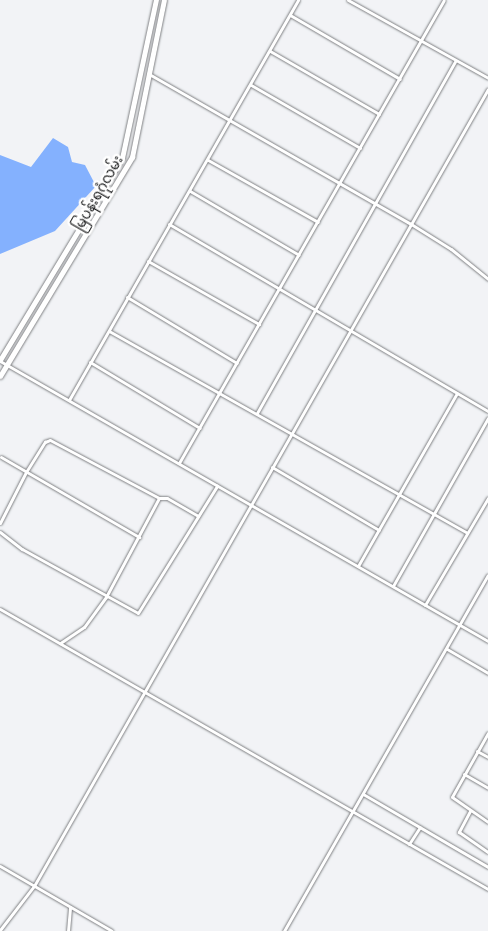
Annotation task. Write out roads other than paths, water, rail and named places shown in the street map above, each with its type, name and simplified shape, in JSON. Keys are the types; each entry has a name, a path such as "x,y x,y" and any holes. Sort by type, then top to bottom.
{"main road":[{"name":"မြပန်းရဂုံလမ်း","path":"0,361 122,158 156,0"},
{"name":"မြပန်းရဂုံလမ်း","path":"0,376 127,168 136,144 164,0"}],"street":[{"path":"69,400 298,0"},
{"path":"348,0 488,78"},
{"path":"179,463 444,0"},
{"path":"290,15 400,78"},
{"path":"270,51 379,114"},
{"path":"257,413 455,61"},
{"path":"149,74 411,224 451,249 488,279"},
{"path":"251,85 360,148"},
{"path":"0,930 34,886 488,90"},
{"path":"208,160 318,222"},
{"path":"190,191 299,255"},
{"path":"169,224 488,411"},
{"path":"148,261 259,324"},
{"path":"127,297 237,362"},
{"path":"109,331 467,533"},
{"path":"0,361 488,641"},
{"path":"90,362 200,428"},
{"path":"358,566 456,392"},
{"path":"393,586 488,418"},
{"path":"0,523 26,472 45,442 50,440 159,498 167,498 198,516"},
{"path":"1,457 139,537"},
{"path":"272,467 378,530"},
{"path":"0,532 22,549 136,613 142,611 217,486"},
{"path":"59,644 68,641 84,627 106,597 159,498"},
{"path":"425,605 488,498"},
{"path":"284,931 488,575"},
{"path":"0,609 488,889"},
{"path":"447,649 488,673"},
{"path":"488,733 452,798 488,822"},
{"path":"477,751 488,757"},
{"path":"464,774 488,788"},
{"path":"363,794 488,867"},
{"path":"470,811 458,832 488,852"},
{"path":"410,844 420,827"},
{"path":"0,866 112,931"},
{"path":"68,931 70,907"}],"water":[{"path":"53,138 68,147 72,162 85,165 96,186 55,231 0,254 0,155 31,167"}]}
